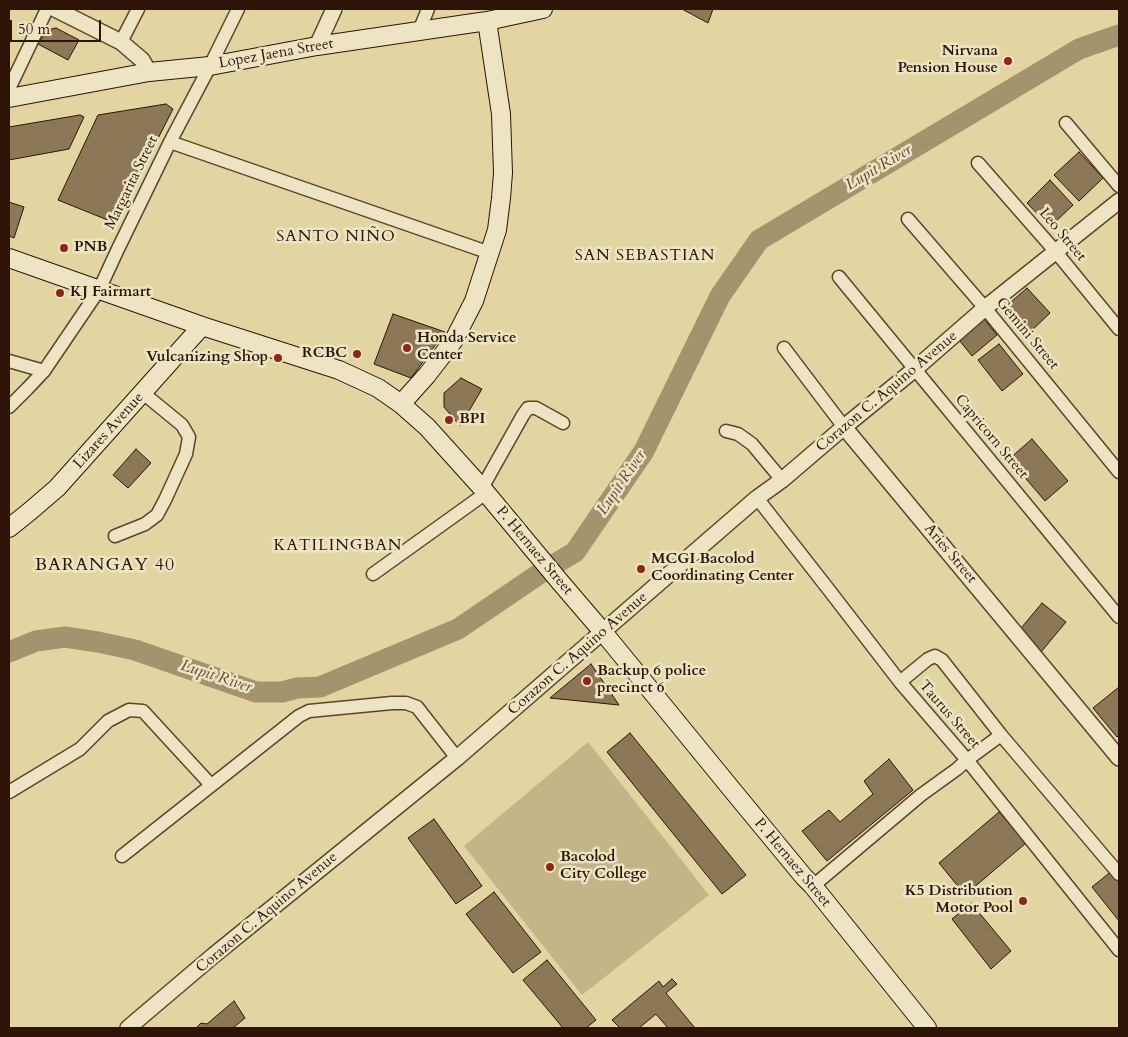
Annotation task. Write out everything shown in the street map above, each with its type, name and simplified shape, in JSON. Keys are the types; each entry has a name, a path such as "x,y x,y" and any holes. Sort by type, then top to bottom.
{"main road":[{"name":"Lopez Jaena Street","path":"9,98 149,72 210,66 317,46 487,21 543,9"},
{"path":"401,404 427,375 454,340 474,301 496,230 503,173 501,114 487,21"},
{"name":"P. Hernaez Street","path":"9,258 202,326 339,370 378,388 401,404 426,427 484,490 813,886 927,1028"},
{"name":"Lizares Avenue","path":"9,528 57,488 202,326"}],"street":[{"path":"9,89 47,9"},
{"path":"55,9 121,42 142,60 149,72"},
{"path":"121,42 138,9"},
{"name":"Margarita Street","path":"9,407 44,370 99,290 170,142 238,9"},
{"path":"317,46 334,9"},
{"path":"419,31 428,9"},
{"path":"1066,123 1119,186"},
{"path":"170,142 490,253"},
{"name":"Leo Street","path":"978,163 1056,252 1119,329"},
{"name":"Corazon C. Aquino Avenue","path":"128,1028 244,930 457,758 757,498 782,480 985,308 1119,201"},
{"name":"Gemini Street","path":"908,218 985,308 1119,472"},
{"name":"Capricorn Street","path":"839,277 1119,617"},
{"name":"Aries Street","path":"784,348 844,427 1119,758"},
{"path":"9,361 44,370"},
{"path":"115,536 145,524 157,515 186,454 189,437 182,425 143,393"},
{"path":"373,574 484,490 528,408 536,408 563,423"},
{"path":"726,431 738,434 752,444 782,480"},
{"name":"Taurus Street","path":"757,498 900,682 967,760 1119,950"},
{"path":"900,682 928,659 935,656 942,660 1001,735 1119,874"},
{"path":"122,856 300,716 309,712 406,703 417,707 457,758"},
{"path":"9,792 80,749 108,721 128,710 142,711 211,786"},
{"path":"813,886 920,794 957,769 1001,735"}],"shaded area":[{"path":"588,742 709,895 582,995 464,846"}],"building":[{"path":"682,9 713,9 708,23"},
{"path":"56,28 79,40 68,60 38,44 47,30"},
{"path":"166,104 173,109 115,223 58,200 98,115"},
{"path":"80,115 84,117 69,149 9,160 9,127"},
{"path":"1079,152 1103,178 1079,201 1054,175"},
{"path":"1050,180 1073,205 1050,227 1027,203"},
{"path":"9,202 24,207 14,238 9,236"},
{"path":"1027,288 1050,313 1028,334 1004,308"},
{"name":"Honda Service Center","path":"393,314 445,332 411,378 374,364"},
{"path":"984,319 997,335 972,356 959,340"},
{"path":"999,344 1023,374 1002,391 978,360"},
{"path":"461,378 482,389 460,426 444,407 444,393"},
{"path":"1032,439 1068,481 1045,501 1009,459"},
{"path":"136,449 151,463 128,488 113,475"},
{"path":"1042,603 1066,622 1041,652 1017,633"},
{"name":"Backup 6 police precinct 6","path":"591,664 619,705 550,698"},
{"path":"1119,687 1119,735 1117,737 1093,708"},
{"path":"630,733 746,875 722,894 607,752"},
{"path":"889,759 913,790 827,861 802,831 829,810 840,822 873,794 864,781"},
{"path":"999,812 1026,843 965,895 939,863"},
{"path":"434,819 482,886 456,904 408,838"},
{"path":"1113,870 1119,878 1119,921 1092,887"},
{"path":"494,892 541,952 513,973 466,914"},
{"path":"971,903 1011,951 991,969 952,919"},
{"path":"547,960 596,1020 586,1028 563,1028 523,980"},
{"path":"672,979 677,984 666,993 695,1028 668,1028 656,1014 639,1028 620,1028 612,1020 659,981 663,987"},
{"path":"234,1001 245,1018 233,1028 196,1028 201,1023 207,1024"}],"waterway":[{"name":"Lupit River","path":"9,652 36,641 65,637 135,650 256,692 282,692 297,688 320,687 458,629 575,552 644,451 720,296 759,240 1079,49 1119,35"}],"place":[{"name":"Nirvana Pension House","path":"1008,61"},
{"name":"PNB","path":"64,248"},
{"name":"KJ Fairmart","path":"60,293"},
{"name":"Honda Service Center","path":"407,348"},
{"name":"RCBC","path":"357,354"},
{"name":"Vulcanizing Shop","path":"278,358"},
{"name":"BPI","path":"449,420"},
{"name":"MCGI Bacolod Coordinating Center","path":"641,569"},
{"name":"Backup 6 police precinct 6","path":"587,681"},
{"name":"Bacolod City College","path":"550,867"},
{"name":"K5 Distribution Motor Pool","path":"1023,901"}],"district":[{"name":"SANTO NIÑO","path":"336,237"},
{"name":"SAN SEBASTIAN","path":"645,256"},
{"name":"KATILINGBAN","path":"338,546"},
{"name":"BARANGAY 40","path":"105,566"}]}
